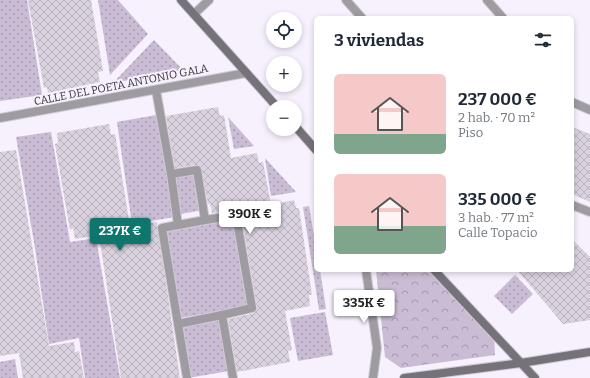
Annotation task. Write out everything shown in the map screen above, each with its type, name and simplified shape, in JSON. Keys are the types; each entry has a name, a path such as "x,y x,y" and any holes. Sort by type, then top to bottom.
{"street":[{"path":"181,0 271,100"},
{"path":"194,14 209,0"},
{"path":"346,0 360,16"},
{"path":"487,0 501,16"},
{"name":"CALLE DEL POETA ANTONIO GALA","path":"0,118 246,73"},
{"path":"156,90 171,174 178,225"},
{"path":"574,103 590,110"},
{"path":"302,134 314,148"},
{"path":"171,174 197,170 206,220"},
{"path":"574,206 590,212"},
{"path":"178,324 252,308 236,215 162,228 178,324 187,378"},
{"path":"366,272 377,348 373,378"},
{"path":"436,272 535,378"},
{"path":"222,315 233,378"},
{"path":"404,378 521,363 590,352"}],"green space":[{"path":"0,0 27,0 42,95 0,101"},
{"path":"98,0 118,0 148,34 110,75"},
{"path":"154,40 183,70 113,83"},
{"path":"156,115 175,217 132,224 117,122"},
{"path":"228,117 254,146 234,149"},
{"path":"51,132 70,242 96,238 120,378 85,378 79,338 49,344 35,248 16,137"},
{"path":"265,158 296,192 271,196"},
{"path":"196,172 203,210 181,214 174,176"},
{"path":"309,206 314,236 314,272 320,272 326,309 319,310 303,207"},
{"path":"234,218 249,306 180,318 164,230"},
{"path":"376,272 431,272 494,337 495,355 401,368 385,357"},
{"path":"515,275 533,294 512,314 494,296"},
{"path":"325,312 333,355 298,361 290,318"},
{"path":"220,318 229,371 188,378 179,325"},
{"path":"15,359 18,378 0,378 0,362"}],"building":[{"path":"28,0 91,0 103,71 98,72 100,82 48,93 47,87 44,88"},
{"path":"218,107 220,116 224,115 231,158 257,153 259,163 263,162 271,205 294,200 296,208 299,208 312,295 309,295 310,306 285,311 292,350 288,351 290,362 237,372 228,319 254,313 257,307 241,214 236,210 212,213 210,204 208,204 201,167 196,165 175,168 166,116"},
{"path":"109,124 111,135 115,134 130,226 157,222 180,378 121,378 99,235 75,239 73,228 70,230 55,144 58,143 57,133"},
{"path":"574,128 590,134 590,202 574,195"},
{"path":"16,150 49,346 74,342 75,352 79,351 84,378 23,378 19,353 0,356 0,152"},
{"path":"574,241 590,257 590,320 563,324 519,272 574,272"}]}
